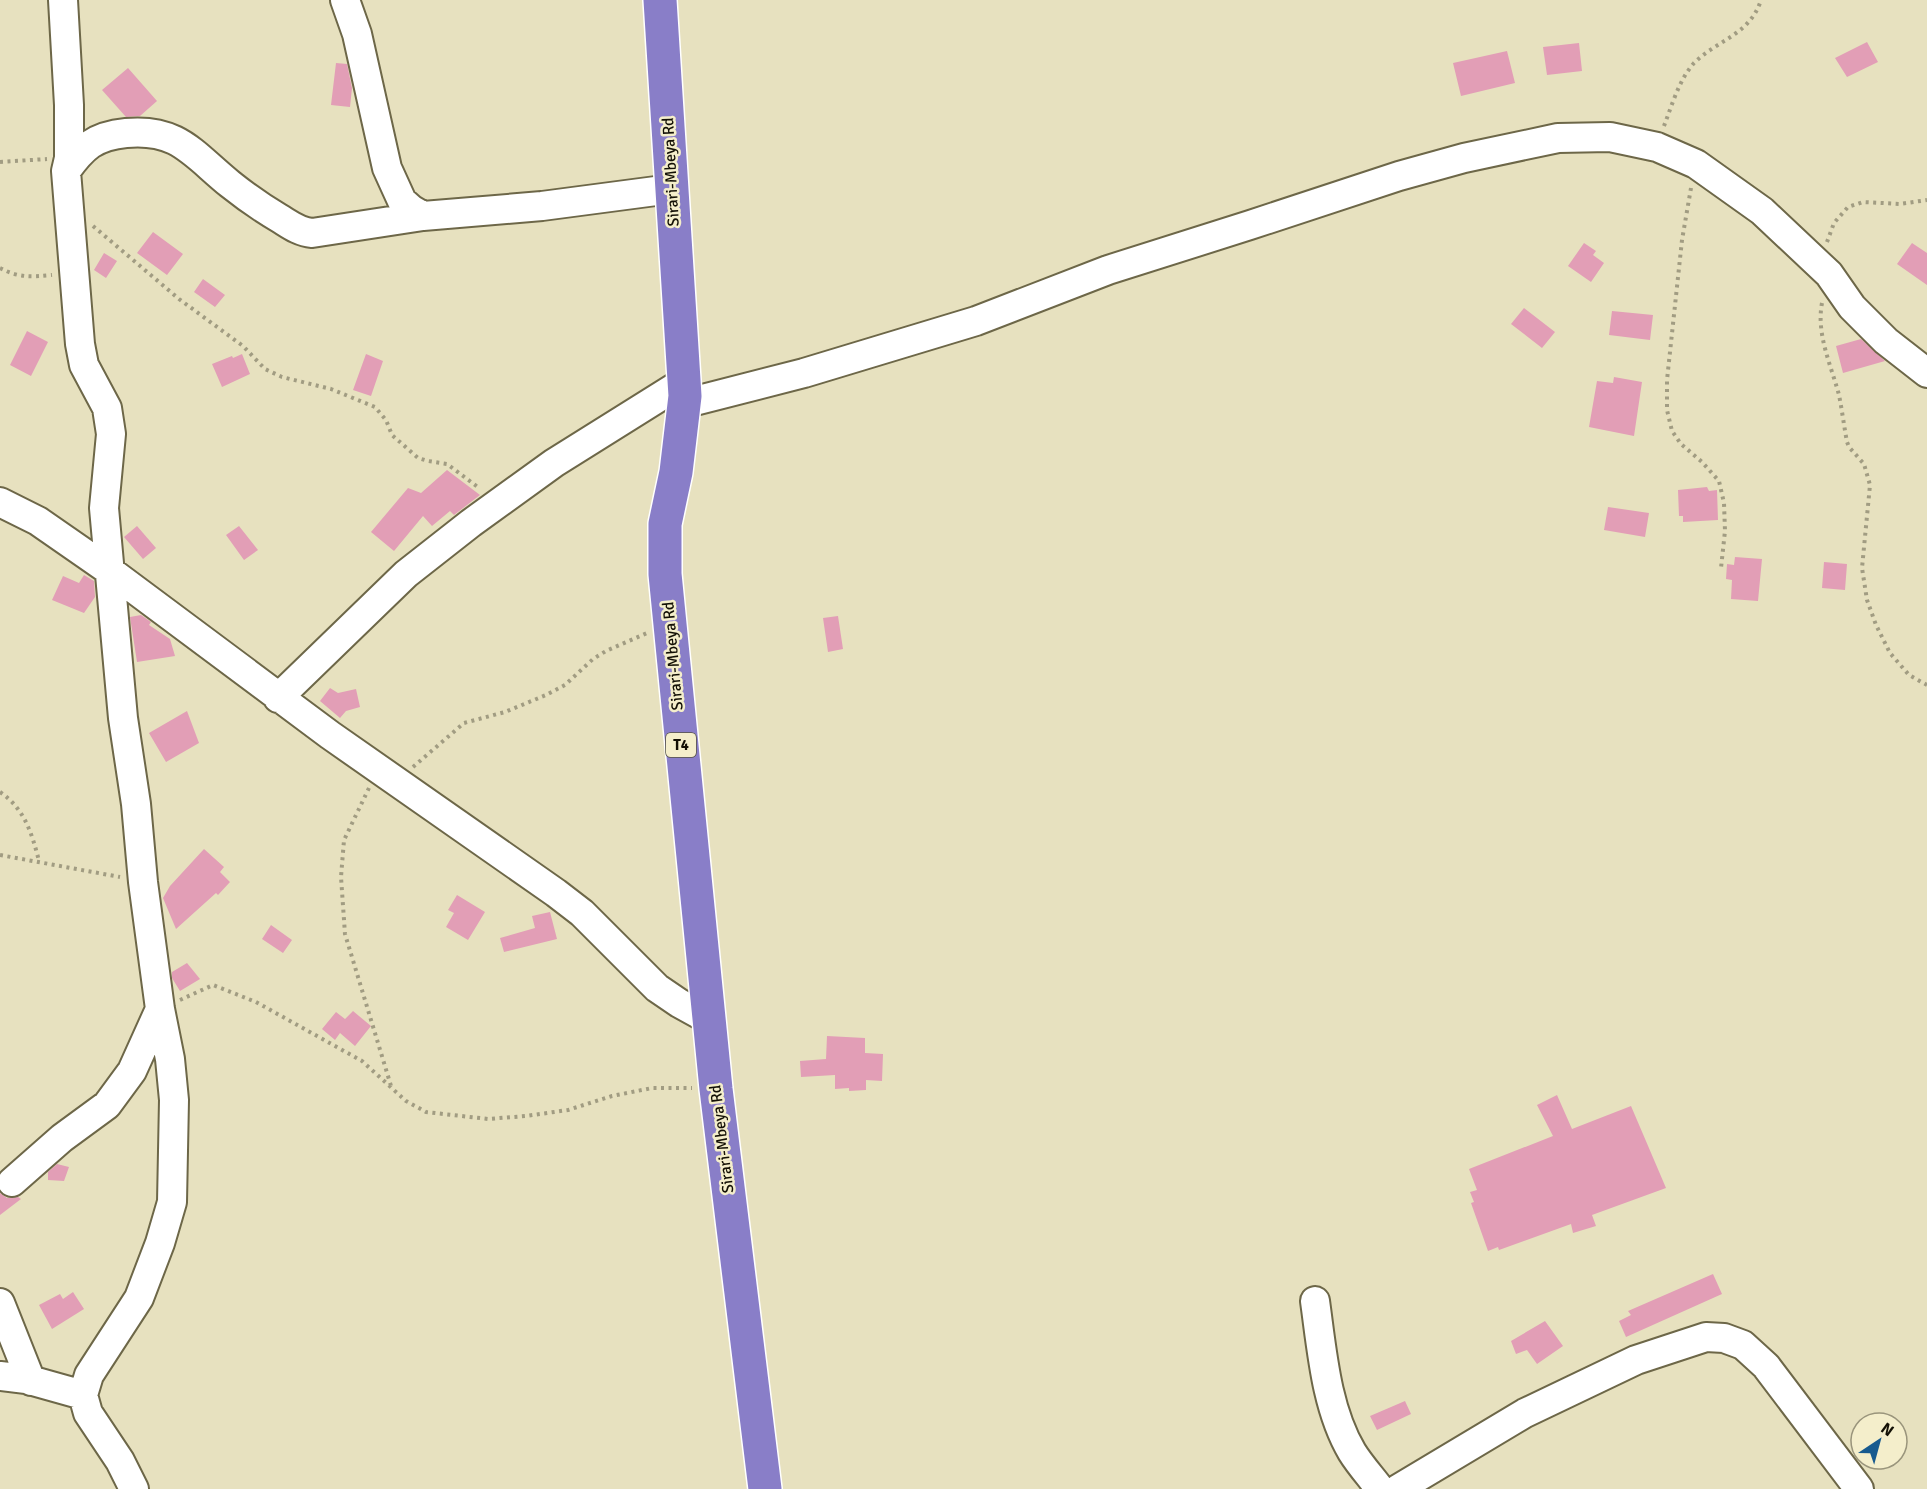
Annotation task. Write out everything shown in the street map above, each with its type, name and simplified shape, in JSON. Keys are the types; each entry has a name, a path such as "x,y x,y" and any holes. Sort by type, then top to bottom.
{"highway":[{"name":"Sirari-Mbeya Rd","path":"660,0 684,392 676,472 665,524 665,574 708,1019 765,1489"}],"street":[{"path":"63,0 69,105 69,205 80,344 84,365 107,408 111,434 104,508 123,718 136,804 143,882 160,1009 170,1059 174,1100 172,1202 160,1243 139,1298 89,1375 83,1395 88,1413 120,1461 134,1489"},
{"path":"345,0 357,34 387,168 396,193 411,209 423,216"},
{"path":"68,164 85,147 114,134 145,131 171,138 188,147 257,204 304,233 423,216 542,206 671,189"},
{"path":"278,698 406,574 516,491 554,463 684,392 804,374 976,321 1108,270 1399,176 1464,158 1558,138 1610,137 1657,147 1696,164 1762,211 1829,274 1852,307 1886,341 1927,373"},
{"path":"0,502 38,521 110,571 278,698 556,893 582,913 657,988 708,1019"},
{"path":"12,1182 62,1138 106,1105 132,1071 160,1009"},
{"path":"1315,1301 1323,1359 1341,1429 1353,1453 1380,1489"},
{"path":"0,1303 31,1381"},
{"path":"1398,1489 1524,1413 1636,1360 1706,1336 1724,1338 1743,1345 1766,1366 1859,1489"},
{"path":"0,1376 31,1381 83,1395"}],"path":[{"path":"1657,147 1678,90 1695,63 1749,23 1761,0"},
{"path":"0,162 68,164"},
{"path":"1696,164 1682,240 1667,380 1667,410 1672,431 1681,444 1702,462 1719,482 1724,503 1725,531 1720,568"},
{"path":"1927,200 1900,204 1863,202 1848,207 1834,223 1827,239 1829,274 1819,315 1840,398 1846,442 1864,464 1870,484 1862,568 1868,600 1876,625 1890,653 1909,675 1927,685"},
{"path":"69,205 179,299 243,346 273,374 331,389 375,407 386,420 392,435 419,459 447,464 479,488 516,491"},
{"path":"0,267 12,274 24,277 74,272"},
{"path":"391,1086 345,934 340,877 344,840 388,775 426,758 464,723 505,712 546,695 565,685 593,659 606,651 670,624"},
{"path":"0,792 20,810 31,830 39,861"},
{"path":"0,855 143,882"},
{"path":"160,1009 209,986 217,986 256,1002 362,1061 406,1101 426,1112 488,1119 568,1110 612,1096 652,1088 716,1089"}],"building":[{"path":"1867,42 1878,62 1847,77 1835,58"},
{"path":"1579,43 1582,71 1547,75 1543,47"},
{"path":"1507,51 1515,83 1461,96 1453,63"},
{"path":"336,63 347,64 352,88 350,107 331,105"},
{"path":"128,68 157,101 140,116 126,117 102,90"},
{"path":"153,232 183,254 167,275 137,253"},
{"path":"1584,243 1596,251 1593,255 1604,263 1591,282 1568,266"},
{"path":"1912,243 1927,253 1927,285 1897,264"},
{"path":"104,253 117,261 106,278 94,270"},
{"path":"203,279 225,295 215,307 194,292"},
{"path":"1524,308 1555,332 1542,348 1511,324"},
{"path":"1612,311 1653,315 1650,340 1609,335"},
{"path":"27,331 48,342 31,376 10,365"},
{"path":"1861,339 1885,361 1843,373 1836,346"},
{"path":"242,354 250,374 222,387 212,364"},
{"path":"366,354 383,361 371,396 353,390"},
{"path":"1614,377 1642,382 1634,436 1589,427 1597,381 1613,383"},
{"path":"447,470 480,495 454,515 450,511 432,526 423,516 394,551 371,532 408,488 421,493"},
{"path":"1707,487 1709,491 1717,490 1718,520 1683,522 1683,516 1679,516 1678,490"},
{"path":"1608,507 1649,513 1645,537 1604,530"},
{"path":"137,526 156,548 143,559 124,537"},
{"path":"239,526 258,550 244,560 226,535"},
{"path":"1735,557 1762,559 1758,601 1731,599 1732,580 1726,579 1727,564 1734,565"},
{"path":"1824,562 1847,564 1845,590 1822,588"},
{"path":"84,575 94,581 95,597 84,613 52,600 63,576 79,583"},
{"path":"141,615 151,622 149,625 170,639 175,656 137,662 130,617"},
{"path":"838,616 843,649 828,652 823,618"},
{"path":"330,688 338,693 356,689 360,707 346,711 340,718 320,701"},
{"path":"187,711 199,743 166,762 149,733"},
{"path":"204,849 224,867 220,872 230,882 218,895 216,893 176,929 163,898 170,886"},
{"path":"457,895 485,912 468,940 446,927 454,913 448,910"},
{"path":"550,912 557,939 504,952 500,938 535,928 532,916"},
{"path":"271,925 292,940 283,953 262,939"},
{"path":"187,963 200,979 180,991 172,978 172,972"},
{"path":"353,1011 371,1026 355,1046 340,1033 335,1040 322,1029 336,1012 345,1019"},
{"path":"827,1036 865,1038 865,1053 883,1054 882,1081 866,1080 866,1090 849,1091 849,1088 835,1089 835,1075 801,1077 800,1061 826,1059"},
{"path":"1557,1095 1572,1129 1631,1106 1666,1188 1592,1215 1596,1226 1573,1233 1571,1224 1499,1250 1498,1247 1488,1251 1471,1203 1474,1202 1470,1192 1477,1190 1469,1169 1553,1136 1537,1105"},
{"path":"57,1164 69,1167 64,1181 48,1180 48,1172"},
{"path":"0,1193 7,1198 21,1199 0,1215"},
{"path":"1713,1274 1722,1294 1626,1337 1619,1321 1631,1315 1628,1311"},
{"path":"73,1292 84,1309 52,1329 39,1305 60,1294 63,1299"},
{"path":"1545,1321 1563,1346 1537,1364 1527,1350 1516,1354 1511,1341"},
{"path":"1405,1401 1411,1414 1377,1430 1370,1416"}]}
